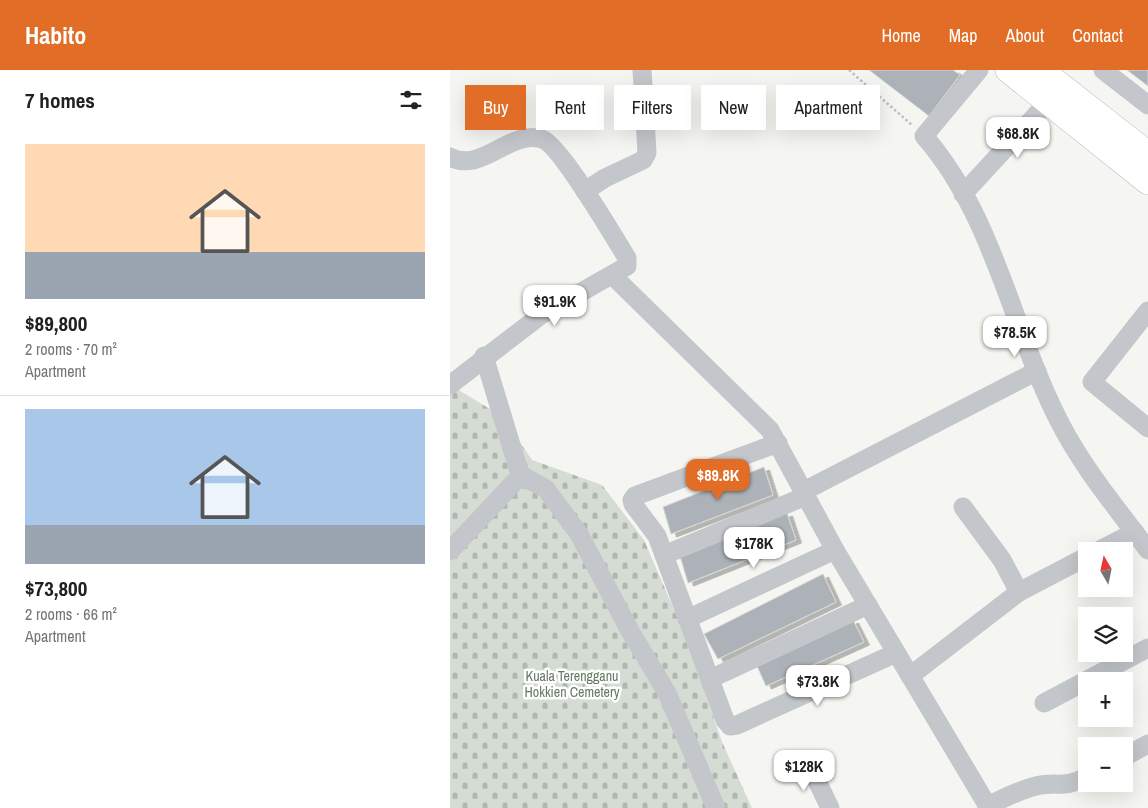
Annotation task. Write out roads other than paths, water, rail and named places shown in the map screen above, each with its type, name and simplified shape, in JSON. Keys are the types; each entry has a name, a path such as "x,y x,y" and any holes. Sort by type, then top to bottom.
{"main road":[{"path":"1008,70 1148,182"},
{"path":"1041,70 1148,154"}],"street":[{"path":"585,191 605,178 643,160 647,153 642,70"},
{"path":"979,70 924,136 963,194 1002,276 1037,371 1058,419 1090,475 1148,550"},
{"path":"1103,70 1148,105"},
{"path":"963,194 1048,102"},
{"path":"450,157 464,161 474,160 522,140 541,139 551,146 585,191 627,258 627,266 613,276 558,304 484,356 450,385"},
{"path":"613,276 770,430 835,550 910,676 983,806 1033,786 1064,786 1078,782"},
{"path":"1148,312 1092,382 1148,428"},
{"path":"484,356 521,475 546,489 579,534 630,631 667,693 716,808"},
{"path":"664,555 805,494 1037,371"},
{"path":"778,443 635,496 632,500 632,504 657,536 725,720 730,726 737,725 896,653"},
{"path":"450,552 521,475"},
{"path":"963,507 1002,560 1020,592"},
{"path":"1116,542 1135,532"},
{"path":"687,619 835,550"},
{"path":"910,676 1020,592 1078,561"},
{"path":"710,679 868,606"},
{"path":"1044,703 1148,648"},
{"path":"1133,752 1148,744"},
{"path":"808,762 830,808"}],"park label":[{"name":"Kuala Terengganu Hokkien Cemetery","path":"572,684"}]}
